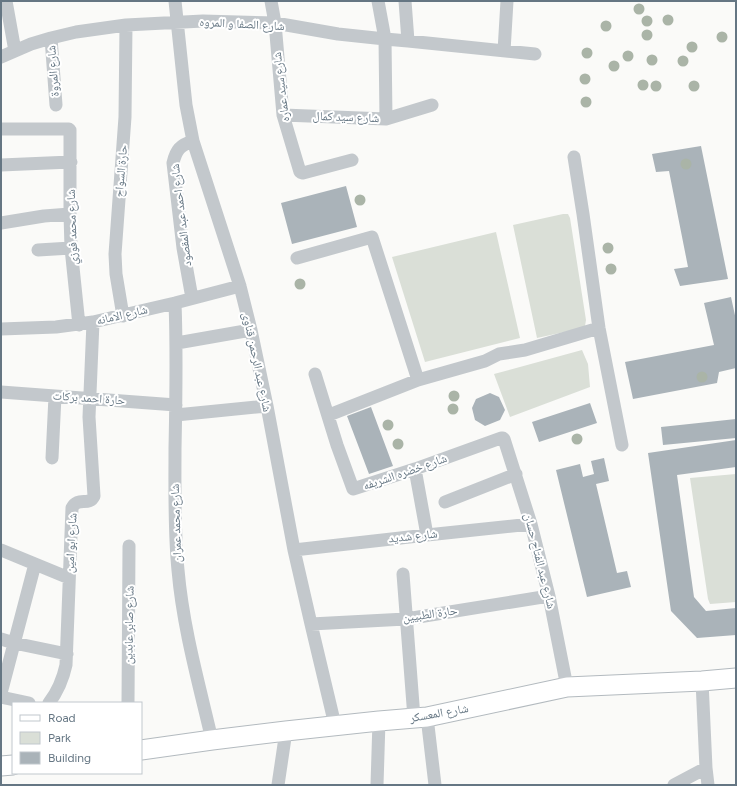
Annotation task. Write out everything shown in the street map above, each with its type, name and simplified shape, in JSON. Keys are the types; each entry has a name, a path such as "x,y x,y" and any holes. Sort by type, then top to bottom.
{"street":[{"path":"6,1 15,51"},
{"name":"شارع عبد الرحمن قناوى","path":"175,1 186,105 193,141 240,286 251,330 294,550 310,624 335,725"},
{"name":"شارع سيد عماره","path":"271,1 275,23 283,115 300,172 303,173 352,160"},
{"path":"378,1 385,39 386,119"},
{"path":"405,1 408,40"},
{"path":"504,51 506,1"},
{"name":"شارع الصفا و المروه","path":"1,57 31,44 76,32 126,25 203,21 275,23 338,34 535,54"},
{"name":"حارة السواح","path":"123,316 116,274 115,254 126,117 126,25"},
{"name":"شارع المروة","path":"51,38 56,105"},
{"name":"شارع سيد كمال","path":"283,115 386,119 432,105"},
{"name":"شارع محمد فوزي","path":"1,128 69,128 70,130 71,248 79,325"},
{"name":"شارع احمد عبد المقصود","path":"192,298 181,233 173,163 174,155 179,148 193,141"},
{"path":"574,157 599,328 622,445"},
{"path":"1,165 71,162"},
{"path":"1,223 44,216 70,214"},
{"path":"297,258 372,236 418,380"},
{"path":"38,250 71,248"},
{"name":"شارع الامانه","path":"1,329 48,328 79,325 123,316 240,286"},
{"name":"شارع محمد عمران","path":"176,303 175,500 178,570 182,604 212,740"},
{"name":"شارع ابو امين","path":"50,702 59,687 66,665 72,508 76,503 92,500 94,496 89,417 93,322"},
{"path":"329,416 418,380 485,361 499,354 525,350 599,328"},
{"path":"177,342 251,330"},
{"name":"شارع خضره الشريفه","path":"315,374 337,445 353,489 414,470 503,438"},
{"name":"حارة احمد بركات","path":"1,392 90,398 176,410 267,406"},
{"path":"52,458 55,396"},
{"name":"شارع عبد الفتاح حسان","path":"503,438 516,474 531,524 550,596 566,687"},
{"path":"414,470 427,535"},
{"path":"445,502 516,474"},
{"name":"شارع شديد","path":"294,550 531,524"},
{"name":"شارع صابر عابدين","path":"128,702 129,546"},
{"path":"1,550 69,578"},
{"path":"1,693 35,564"},
{"path":"403,574 406,619 421,717 435,785"},
{"name":"حارة الطبيين","path":"310,624 406,619 550,596"},
{"path":"1,639 67,654"},
{"name":"شارع المعسكر","path":"142,750 335,725 421,717 566,687 736,678"},
{"path":"702,681 708,785"},
{"path":"1,697 25,702"},
{"path":"377,785 378,721"},
{"path":"278,785 286,731"},
{"path":"1,766 12,765"},
{"path":"674,785 706,768"}],"green space":[{"path":"568,214 570,218 586,320 585,326 578,329 537,338 513,225"},
{"path":"496,232 520,338 425,362 392,257"},
{"path":"582,350 588,364 590,387 510,417 494,374"},
{"path":"736,474 736,602 710,604 690,478"}],"building":[{"path":"701,146 728,279 680,286 674,269 688,267 669,171 656,172 652,154"},
{"path":"346,186 357,227 292,244 281,203"},
{"path":"731,297 736,320 736,368 719,372 717,383 633,399 625,362 714,345 704,303"},
{"path":"490,393 499,397 505,410 500,420 485,426 475,420 472,408 476,399"},
{"path":"590,403 597,423 539,442 532,422"},
{"path":"371,407 393,466 369,474 347,416"},
{"path":"736,419 736,438 663,445 661,427"},
{"path":"736,440 736,467 677,475 694,597 706,611 736,608 736,635 697,638 671,611 648,453"},
{"path":"604,458 609,481 596,484 617,573 627,571 631,587 587,597 556,470 580,464 583,477 594,474 591,461"}]}
